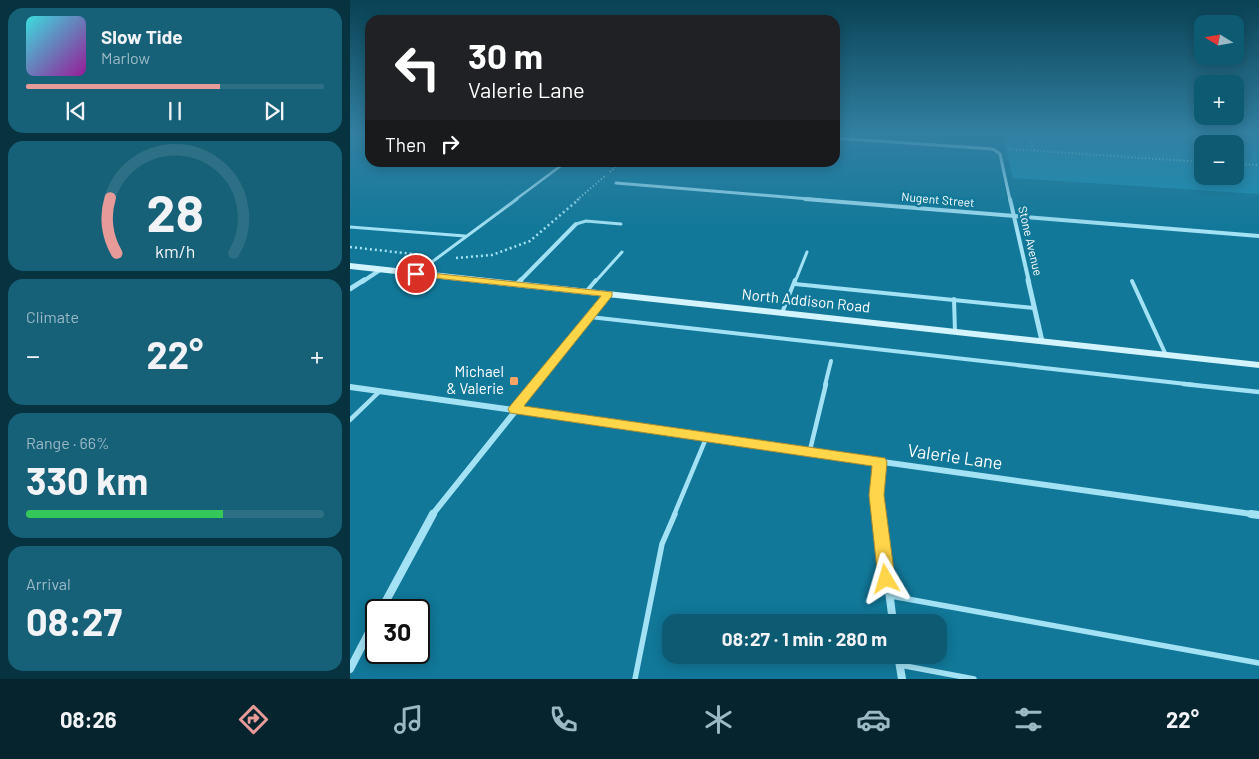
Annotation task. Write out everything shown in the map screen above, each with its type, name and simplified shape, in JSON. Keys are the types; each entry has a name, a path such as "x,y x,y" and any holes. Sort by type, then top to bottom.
{"street":[{"name":"Stone Avenue","path":"1002,166 1042,341"},
{"name":"Nugent Street","path":"616,183 1259,236"},
{"path":"517,284 576,224"},
{"name":"North Addison Road","path":"350,266 1259,365"},
{"path":"350,289 380,270"},
{"path":"387,599 431,516 608,294"},
{"name":"Valerie Lane","path":"350,386 1259,515"},
{"path":"880,462 876,495 892,614"},
{"path":"350,669 365,640"},
{"path":"899,665 902,679"}],"lane":[{"path":"416,274 559,167"},
{"path":"576,224 586,221 621,224"},
{"path":"350,227 465,236"},
{"path":"586,292 622,252"},
{"path":"782,313 807,252"},
{"path":"1132,281 1166,355"},
{"path":"795,284 1034,308"},
{"path":"954,300 955,332"},
{"path":"590,317 1259,392"},
{"path":"810,450 831,361"},
{"path":"350,420 380,391"},
{"path":"635,679 662,544 707,436"},
{"path":"888,595 1259,663"},
{"path":"899,665 974,679"}],"shaded area":[{"path":"1010,166 1194,166 1194,185 1244,185 1244,166 1259,166 1259,194 1013,178"}],"place":[{"name":"Michael & Valerie","path":"514,381"}],"route":[{"path":"416,274 608,294 515,409 880,462 876,495 886,579"}]}
